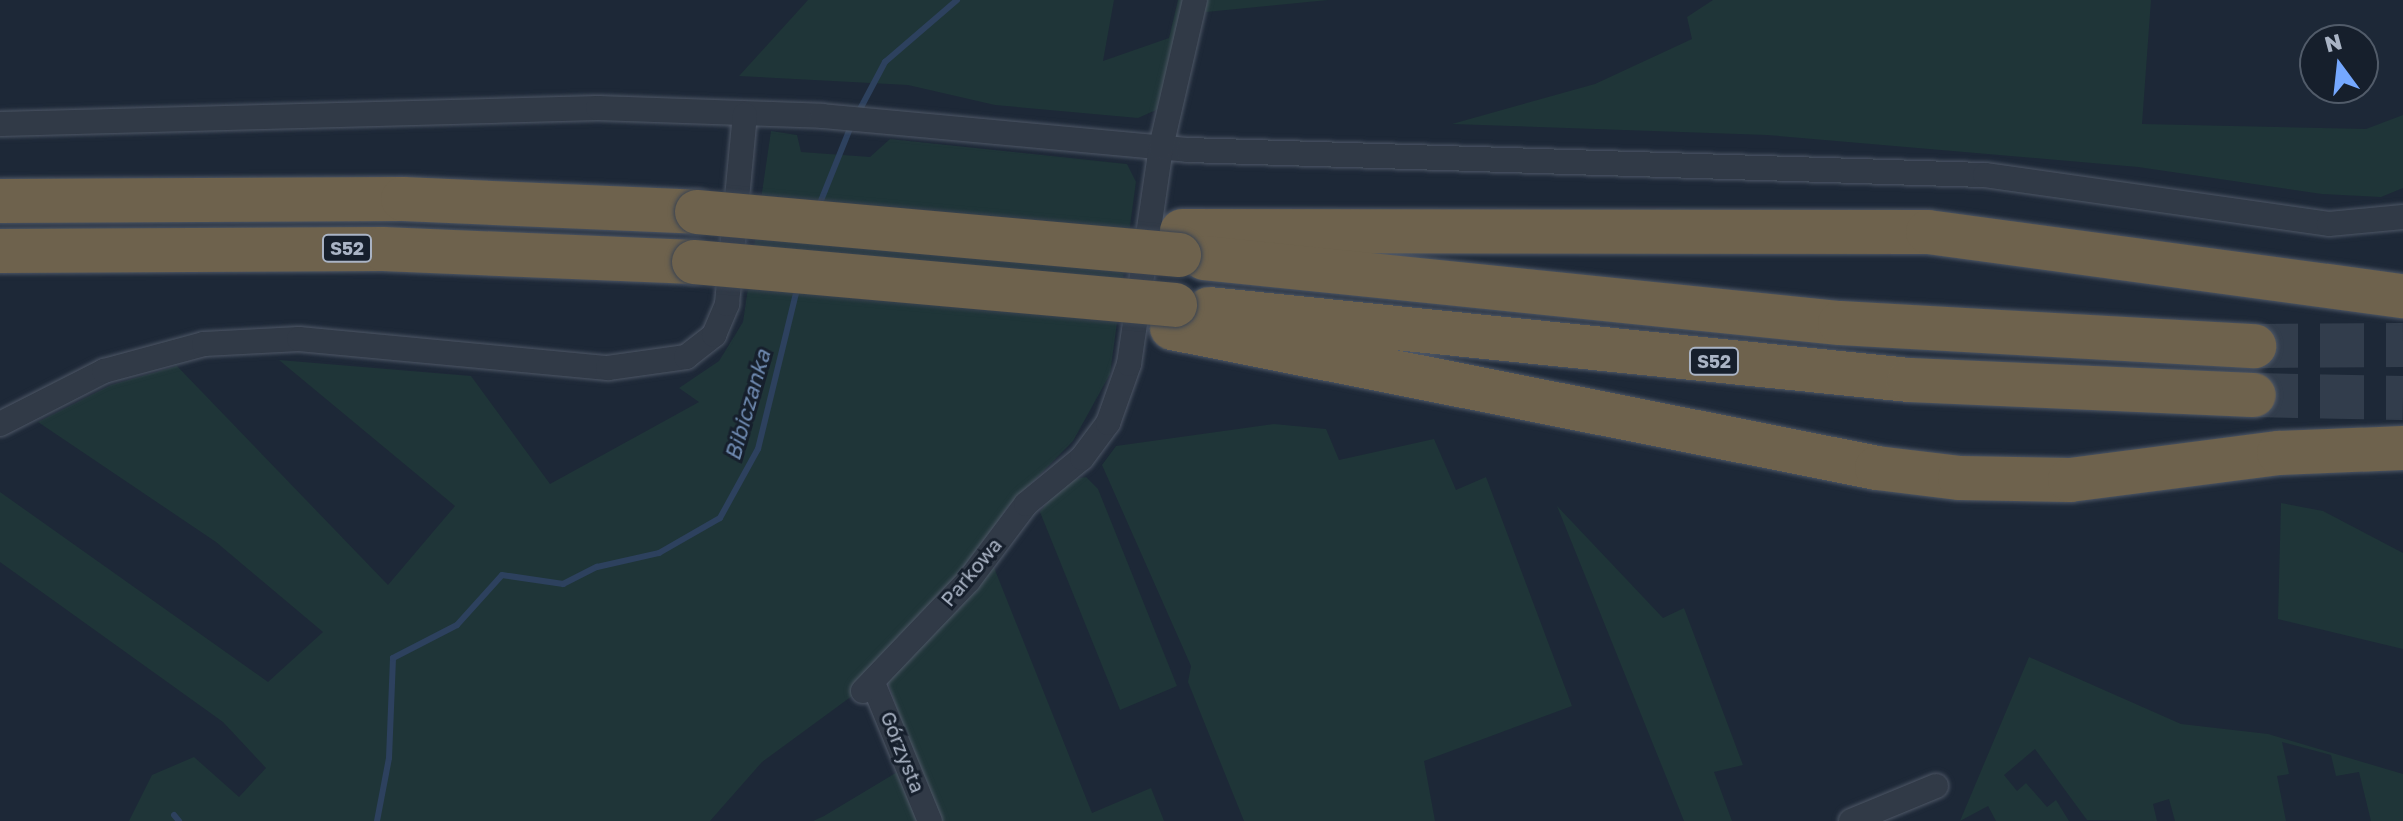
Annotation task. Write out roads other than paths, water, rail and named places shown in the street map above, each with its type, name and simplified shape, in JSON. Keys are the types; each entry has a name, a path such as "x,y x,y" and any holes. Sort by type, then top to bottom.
{"highway":[{"path":"0,201 403,199 697,212 1043,241 1180,243 1928,232 2334,290 2403,296"},
{"path":"1180,243 1840,323 2254,346"},
{"name":"S52","path":"0,251 383,249 694,262 1031,291 1173,316 1909,380 2254,395"},
{"path":"2334,290 2403,280"},
{"path":"1173,316 1877,468 1960,478 2070,480 2279,453 2403,448"},
{"path":"2345,452 2403,472"}],"street":[{"path":"1161,147 1195,0"},
{"path":"0,124 582,109 745,115 1161,147 1985,175 2329,224 2403,217"},
{"path":"0,424 104,371 204,344 299,339 608,368 686,357 714,335 727,304 745,115"},
{"name":"Parkowa","path":"868,687 969,580 1026,504 1082,458 1108,423 1129,364 1161,147"},
{"name":"Górzysta","path":"868,687 930,821"},
{"path":"1851,821 1936,786"}],"waterway":[{"name":"Bibiczanka","path":"858,113 885,62 957,0"},
{"name":"Bibiczanka","path":"818,208 851,126"},
{"name":"Bibiczanka","path":"377,821 389,758 393,658 457,625 502,575 563,584 597,567 659,553 720,518 758,449 797,289"},
{"path":"174,815 179,821"}],"tunnel":[{"path":"2254,346 2403,345"},
{"path":"2254,395 2403,398"}]}
